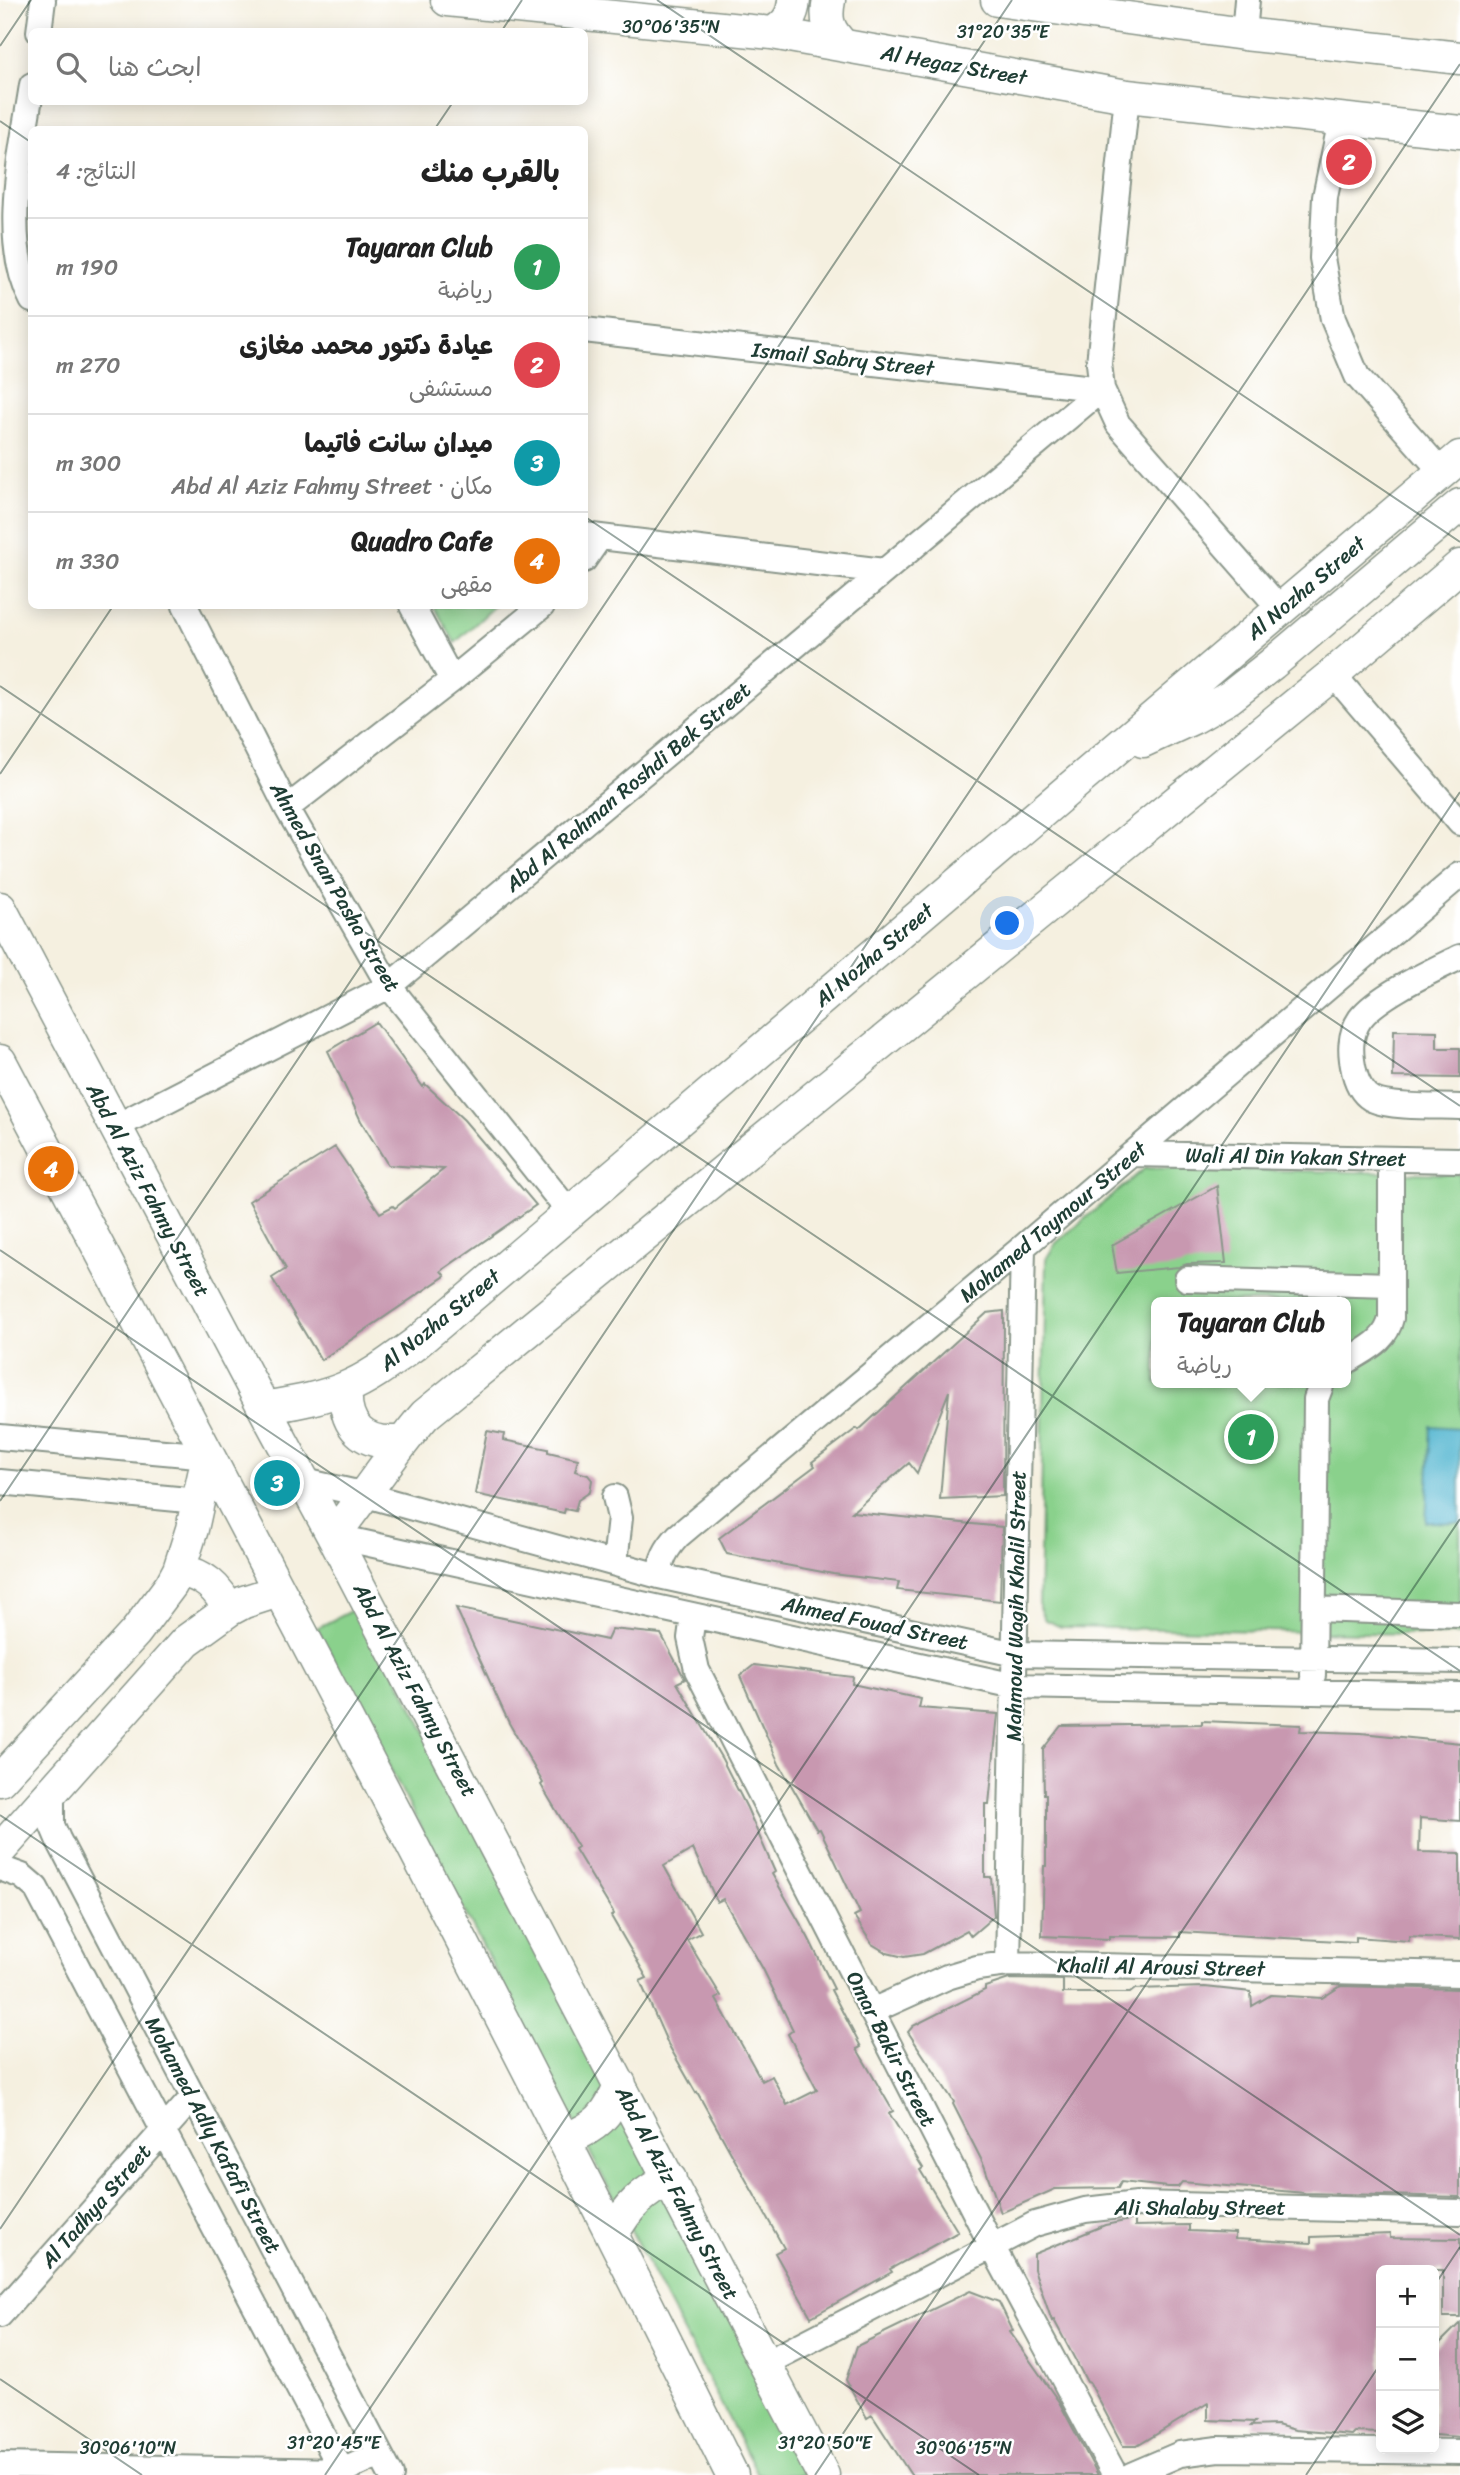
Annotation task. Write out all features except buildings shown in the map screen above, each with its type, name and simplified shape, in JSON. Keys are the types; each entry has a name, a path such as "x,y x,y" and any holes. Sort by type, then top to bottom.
{"main road":[{"name":"Al Hegaz Street","path":"447,0 772,33 1127,96 1460,132"},
{"path":"772,33 787,22 794,0"},
{"path":"829,0 826,17 831,32 843,45"},
{"path":"997,0 1460,58"},
{"name":"Al Nozha Street","path":"264,1408 314,1399 346,1388 383,1367 415,1343 1451,465"},
{"path":"1110,755 1195,717 1230,697 1283,656 1460,505"},
{"path":"333,1535 366,1495 402,1441 425,1415 1333,674 1460,566"},
{"name":"Abd Al Aziz Fahmy Street","path":"0,908 333,1535 824,2475"},
{"path":"0,1061 565,2140 732,2475"},
{"path":"346,1388 345,1404 349,1420 359,1432 374,1440 390,1443 402,1441"},
{"path":"0,1780 157,1606 179,1570 192,1529 208,1456"},
{"path":"179,1570 192,1572 206,1580 217,1590 229,1610"},
{"path":"0,1850 186,1641 229,1610 278,1591"},
{"path":"565,2140 584,2132 601,2119 613,2103 620,2084"},
{"path":"613,2234 636,2200 670,2179"}],"street":[{"path":"40,28 43,0"},
{"path":"1244,33 1247,0"},
{"path":"1127,96 1100,351 1102,389 1118,424 1281,610"},
{"path":"28,292 17,269 14,212 29,105"},
{"path":"1341,120 1325,197 1322,258 1333,319 1357,376 1451,465"},
{"name":"Ismail Sabry Street","path":"588,330 1102,389"},
{"name":"Abd Al Rahman Roshdi Bek Street","path":"115,1127 389,986 1102,389"},
{"path":"592,536 884,571"},
{"name":"Ahmed Snan Pasha Street","path":"187,609 287,808 389,986 570,1213"},
{"path":"414,609 452,680"},
{"path":"287,808 538,609"},
{"path":"1333,674 1460,823"},
{"name":"Mohamed Taymour Street","path":"659,1576 664,1554 678,1536 1460,875"},
{"path":"1460,957 1408,983 1371,1008 1354,1031 1350,1054 1360,1088 1376,1101 1460,1107"},
{"name":"Wali Al Din Yakan Street","path":"1132,1154 1460,1160"},
{"path":"1351,1359 1382,1339 1391,1318 1391,1159"},
{"name":"Mahmoud Wagih Khalil Street","path":"1008,1964 1023,1247"},
{"path":"1187,1279 1265,1292 1391,1285"},
{"path":"1312,1692 1318,1388"},
{"path":"0,1437 208,1456"},
{"name":"Ahmed Fouad Street","path":"304,1481 366,1495 659,1576 1016,1654 1460,1661"},
{"path":"0,1482 198,1501"},
{"path":"615,1497 620,1518 615,1563"},
{"name":"Ahmed Fouad Street","path":"333,1535 1015,1685 1460,1695"},
{"path":"1314,1609 1460,1614"},
{"name":"Omar Bakir Street","path":"692,1616 690,1638 697,1670 992,2246 1115,2475"},
{"name":"Mohamed Adly Kafafi Street","path":"52,1791 52,1825 58,1839 386,2465"},
{"name":"Mohamed Adly Kafafi Street","path":"0,1868 22,1876 36,1888 343,2473"},
{"name":"Khalil Al Arousi Street","path":"872,2011 947,1977 978,1968 1008,1964 1460,1974"},
{"name":"Al Tadhya Street","path":"0,2315 193,2096"},
{"name":"Ali Shalaby Street","path":"766,2363 1035,2224 1085,2210 1137,2204 1460,2212"},
{"path":"1131,2475 1180,2454 1218,2449 1460,2452"},
{"path":"0,2465 343,2473 386,2465"}],"green space":[{"path":"436,609 492,609 455,643"},
{"path":"1145,1168 1460,1174 1460,1635 1061,1627 1045,1620 1039,1608 1046,1259 1056,1243"},
{"path":"360,1606 813,2475 758,2475 317,1628"}],"water":[{"path":"1431,1426 1460,1428 1460,1523 1426,1522"}],"place":[{"name":"عيادة دكتور محمد مغازى","path":"1349,162"},
{"name":"Quadro Cafe","path":"51,1169"},
{"name":"Tayaran Club","path":"1251,1437"},
{"name":"ميدان سانت فاتيما","path":"277,1483"}]}
